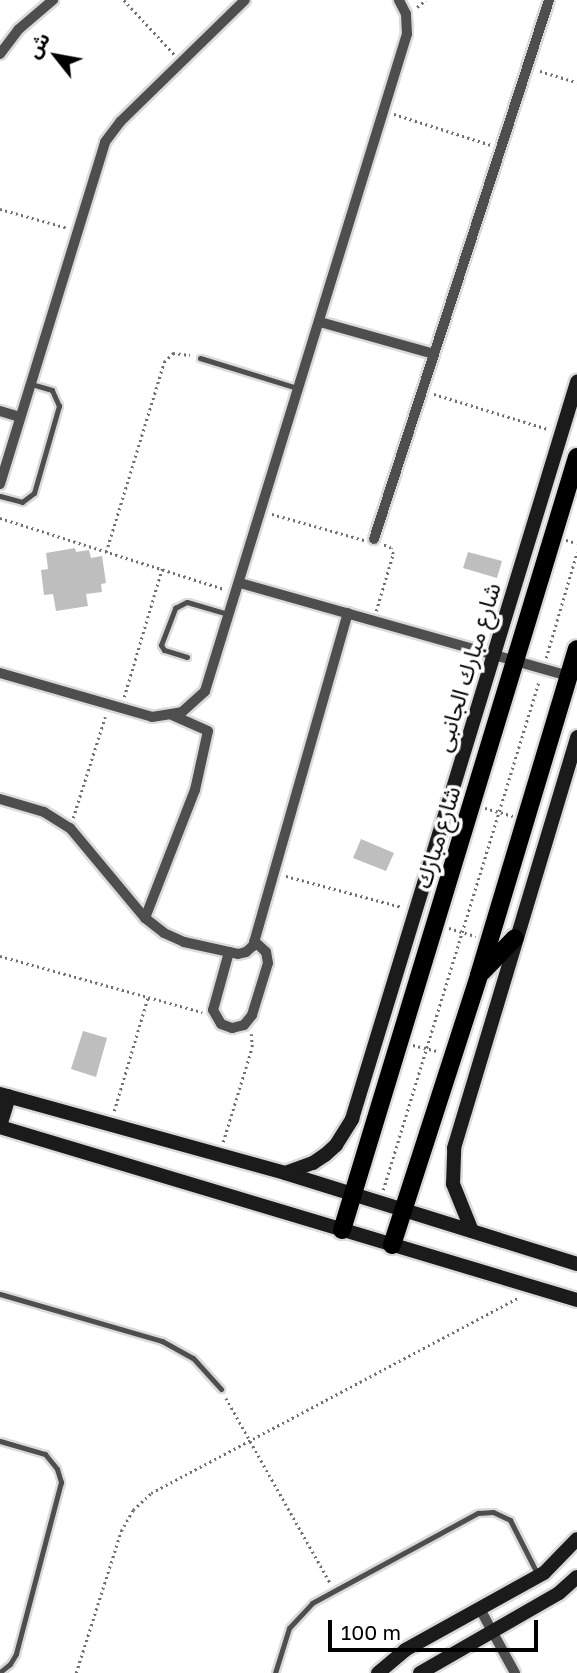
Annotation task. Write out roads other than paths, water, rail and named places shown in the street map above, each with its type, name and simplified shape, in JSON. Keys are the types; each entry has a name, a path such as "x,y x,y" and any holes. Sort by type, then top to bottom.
{"main road":[{"name":"شارع مبارك الجانبى","path":"285,1173 313,1163 325,1155 336,1145 352,1119 577,382"},
{"name":"شارع مبارك","path":"342,1230 577,457"},
{"path":"392,1245 490,940 577,649"},
{"path":"472,1231 453,1184 454,1148 577,737"},
{"path":"479,975 515,938"},
{"path":"577,1264 285,1173 4,1095 0,1126 577,1300"},
{"path":"378,1673 405,1650 539,1576 577,1539"},
{"path":"421,1673 559,1593 577,1577"}],"street":[{"path":"0,54 19,29 53,0"},
{"path":"0,484 99,154 112,131 245,0"},
{"path":"0,673 152,717 172,715 191,707 205,691 239,588 407,34 406,14 399,0"},
{"path":"374,539 549,0"},
{"path":"320,322 434,354"},
{"path":"0,411 20,417"},
{"path":"239,588 348,613 569,676"},
{"path":"0,799 44,812 70,828 145,918 174,938 229,952 246,952 254,941 348,613"},
{"path":"145,918 195,790 208,731 172,715"},
{"path":"229,952 215,1015 226,1027 244,1025 251,1015 268,963 266,952 254,941"},
{"path":"480,1609 514,1673"}],"lane":[{"path":"200,358 300,389"},
{"path":"0,496 17,502 31,497 59,406 52,390 30,384"},
{"path":"187,657 164,650 161,645 175,608 187,602 231,614"},
{"path":"0,1294 162,1341 193,1358 221,1388"},
{"path":"0,1440 45,1454 57,1469 61,1482 16,1654 10,1664 0,1672"},
{"path":"275,1673 289,1628 312,1603 485,1511 500,1514 510,1520 539,1576"}]}
